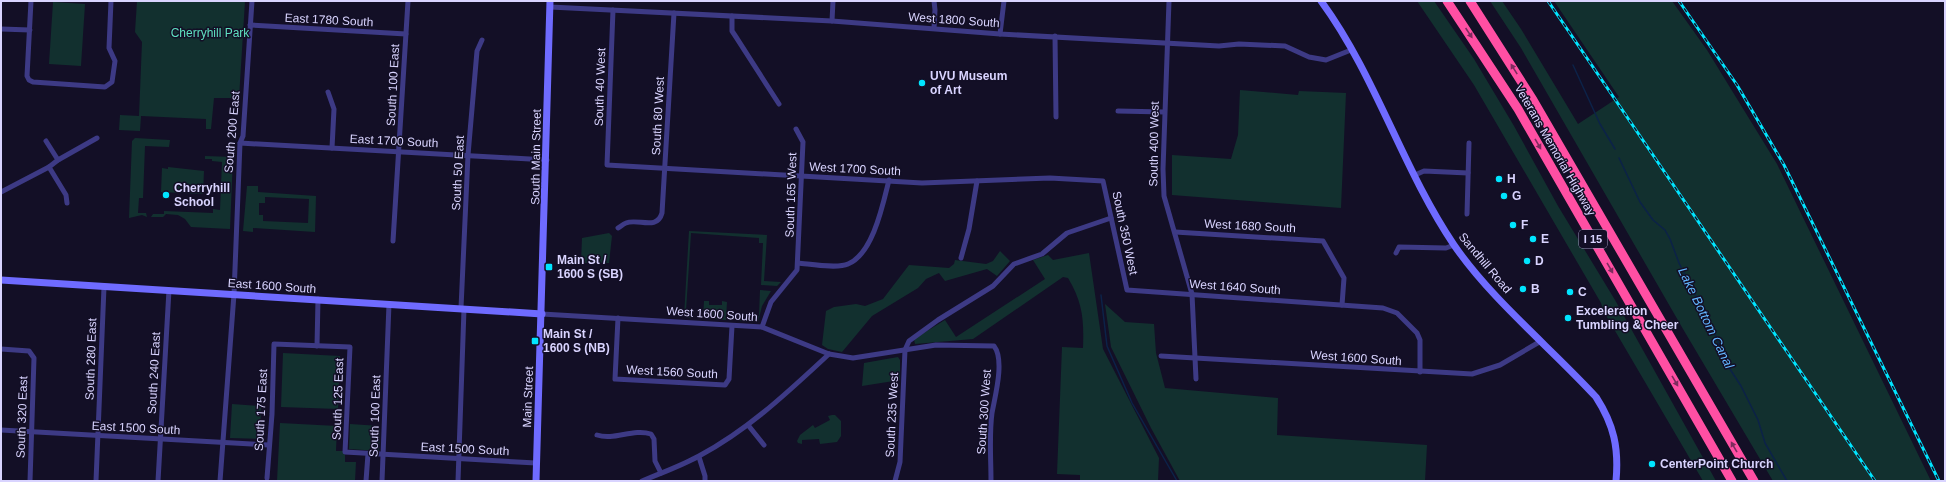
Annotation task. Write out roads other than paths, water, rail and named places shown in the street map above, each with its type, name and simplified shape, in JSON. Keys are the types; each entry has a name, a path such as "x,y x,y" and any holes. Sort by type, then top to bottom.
{"highway":[{"name":"Veterans Memorial Highway","path":"1447,1 1518,109 1732,481"},
{"name":"Veterans Memorial Highway","path":"1470,1 1533,100 1754,481"}],"street":[{"path":"31,1 28,80 32,82 105,87 110,85 113,80 115,61 109,48 111,1"},
{"name":"South 200 East","path":"220,481 234,294 240,143 243,136 252,1"},
{"name":"South 100 East","path":"393,241 408,1"},
{"path":"832,21 833,1"},
{"path":"934,1 934,28"},
{"path":"1000,34 1004,1"},
{"name":"South 400 West","path":"1169,1 1164,112 1164,196 1192,294 1196,379"},
{"name":"Sandhill Road","path":"1321,1 1344,35 1415,175 1454,245 1487,286 1596,397 1608,416 1616,444 1616,481"},
{"name":"West 1800 South","path":"550,4 613,10 832,21 1000,34 1219,46 1239,44 1285,46 1309,57 1326,60 1351,50"},
{"name":"South Main Street","path":"542,314 550,4"},
{"name":"South 40 West","path":"607,165 613,10"},
{"name":"South 80 West","path":"618,228 626,223 652,223 659,220 662,213 674,13"},
{"path":"732,16 732,31 779,104"},
{"name":"East 1780 South","path":"250,25 406,34"},
{"path":"1,29 30,30"},
{"path":"1056,36 1056,117"},
{"name":"South 50 East","path":"458,481 460,458 462,308 468,155 476,51 482,40"},
{"path":"328,92 334,109 332,148"},
{"path":"1118,111 1164,112"},
{"name":"South 165 West","path":"796,129 802,142 798,263"},
{"path":"1,192 49,167 58,160 97,138"},
{"path":"46,140 58,160"},
{"name":"East 1700 South","path":"240,143 547,160"},
{"path":"1467,214 1469,143"},
{"name":"West 1700 South","path":"607,165 922,183 1050,178 1103,181"},
{"path":"49,167 66,195 67,203"},
{"path":"1415,175 1424,171 1468,174"},
{"path":"762,327 771,302 780,290 790,281 797,270 798,263 847,265 860,256 876,227 882,210 889,180"},
{"path":"961,258 970,229 977,181"},
{"name":"South 350 West","path":"1103,181 1127,290"},
{"path":"905,350 909,341 923,330 993,286 1014,264 1042,254 1067,233 1111,218"},
{"name":"West 1680 South","path":"1174,232 1323,241 1344,278 1342,305"},
{"path":"1396,253 1399,247 1446,248 1454,245"},
{"name":"East 1600 South","path":"1,280 542,314"},
{"name":"South 280 East","path":"96,481 104,286"},
{"name":"South 240 East","path":"158,481 169,290"},
{"name":"West 1640 South","path":"1127,290 1383,308 1397,313 1417,333 1420,340 1420,372"},
{"path":"317,346 318,299"},
{"name":"South 100 East","path":"382,481 389,304"},
{"name":"West 1600 South","path":"542,314 762,327 829,354 853,358 946,344 994,346"},
{"name":"Main Street","path":"536,481 542,314"},
{"name":"West 1560 South","path":"618,318 615,379 725,385 729,380 732,326"},
{"name":"West 1600 South","path":"1161,356 1472,374 1500,365 1541,341"},
{"name":"South 175 East","path":"267,478 272,414 274,344 317,346"},
{"name":"South 125 East","path":"317,346 350,347 345,452"},
{"name":"South 300 West","path":"991,481 992,412 997,393 998,365 998,354 994,346"},
{"name":"South 320 East","path":"1,350 26,351 33,354 30,481"},
{"name":"South 235 West","path":"895,481 900,462 905,350"},
{"path":"642,481 699,456 748,426 768,410 829,354"},
{"path":"748,426 764,445"},
{"name":"East 1500 South","path":"1,430 269,445"},
{"path":"596,435 605,438 631,433 651,434 654,439 655,461 661,473"},
{"name":"East 1500 South","path":"345,452 536,463"},
{"path":"366,481 368,454"},
{"path":"699,456 705,481"}],"waterway":[{"name":"Lake Bottom Canal","path":"1573,65 1600,124 1615,149"},
{"name":"Lake Bottom Canal","path":"1619,158 1640,202 1653,220 1665,230 1670,239 1679,263 1715,334 1726,363 1741,386 1758,420 1765,443 1787,481"},
{"path":"1101,295 1107,346 1132,403 1177,481"}],"railway":[{"path":"1548,1 1875,481"},
{"path":"1679,1 1737,85 1784,165 1939,481"}],"place":[{"name":"UVU Museum of Art","path":"922,83"},
{"name":"H","path":"1499,179"},
{"name":"Cherryhill School","path":"166,195"},
{"name":"G","path":"1504,196"},
{"name":"F","path":"1513,225"},
{"name":"E","path":"1533,239"},
{"name":"D","path":"1527,261"},
{"name":"Main St / 1600 S (SB)","path":"549,267"},
{"name":"B","path":"1523,289"},
{"name":"C","path":"1570,292"},
{"name":"Exceleration Tumbling & Cheer","path":"1568,318"},
{"name":"Main St / 1600 S (NB)","path":"535,341"},
{"name":"CenterPoint Church","path":"1652,464"}],"park label":[{"name":"Cherryhill Park","path":"210,33"}]}
